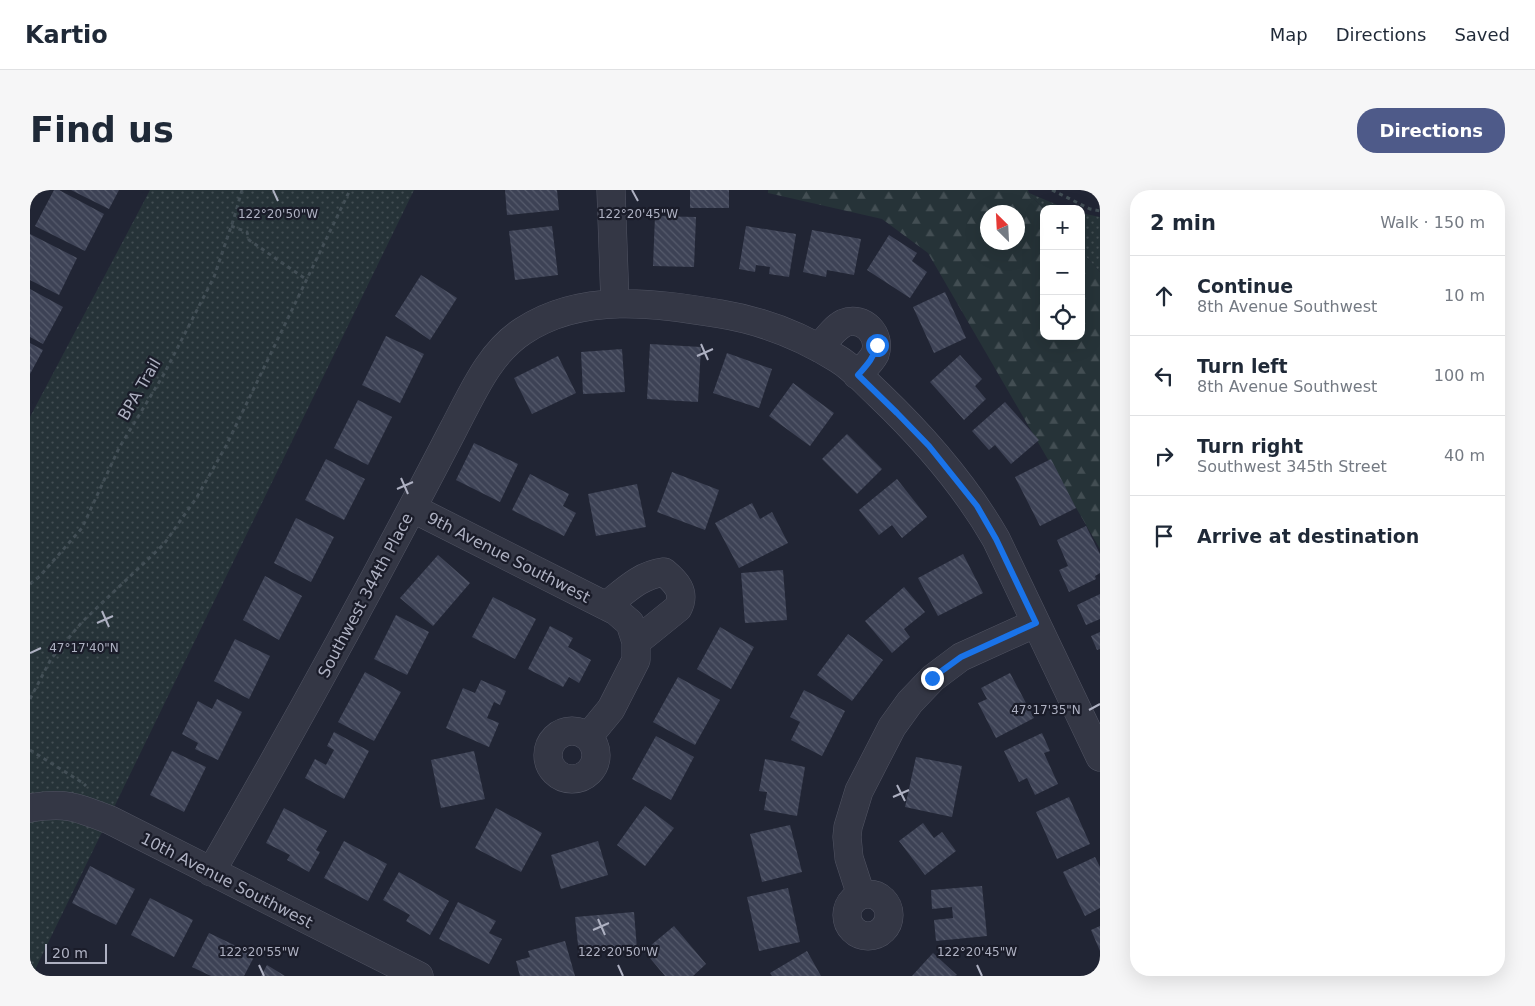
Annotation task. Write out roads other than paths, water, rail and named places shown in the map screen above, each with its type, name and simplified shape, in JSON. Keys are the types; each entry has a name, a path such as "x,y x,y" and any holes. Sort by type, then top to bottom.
{"street":[{"path":"611,190 615,303"},
{"name":"Southwest 344th Place","path":"211,872 288,737 491,362 521,332 545,319 591,306 615,303 661,305 736,316 791,334 842,361 858,375 929,446 977,506 996,539 1100,757"},
{"path":"819,348 842,324 858,322 865,325 872,330 877,345 871,360 858,375"},
{"name":"9th Avenue Southwest","path":"412,508 606,606 616,611 630,623 636,642 678,608 682,600 674,580 664,572 640,579 606,606"},
{"path":"861,895 848,853 848,827 859,791 892,727 910,702 932,678 961,657 1036,623"},
{"path":"588,737 611,709 636,660 636,642"},
{"name":"10th Avenue Southwest","path":"30,808 53,804 79,807 110,820 419,976"}]}
